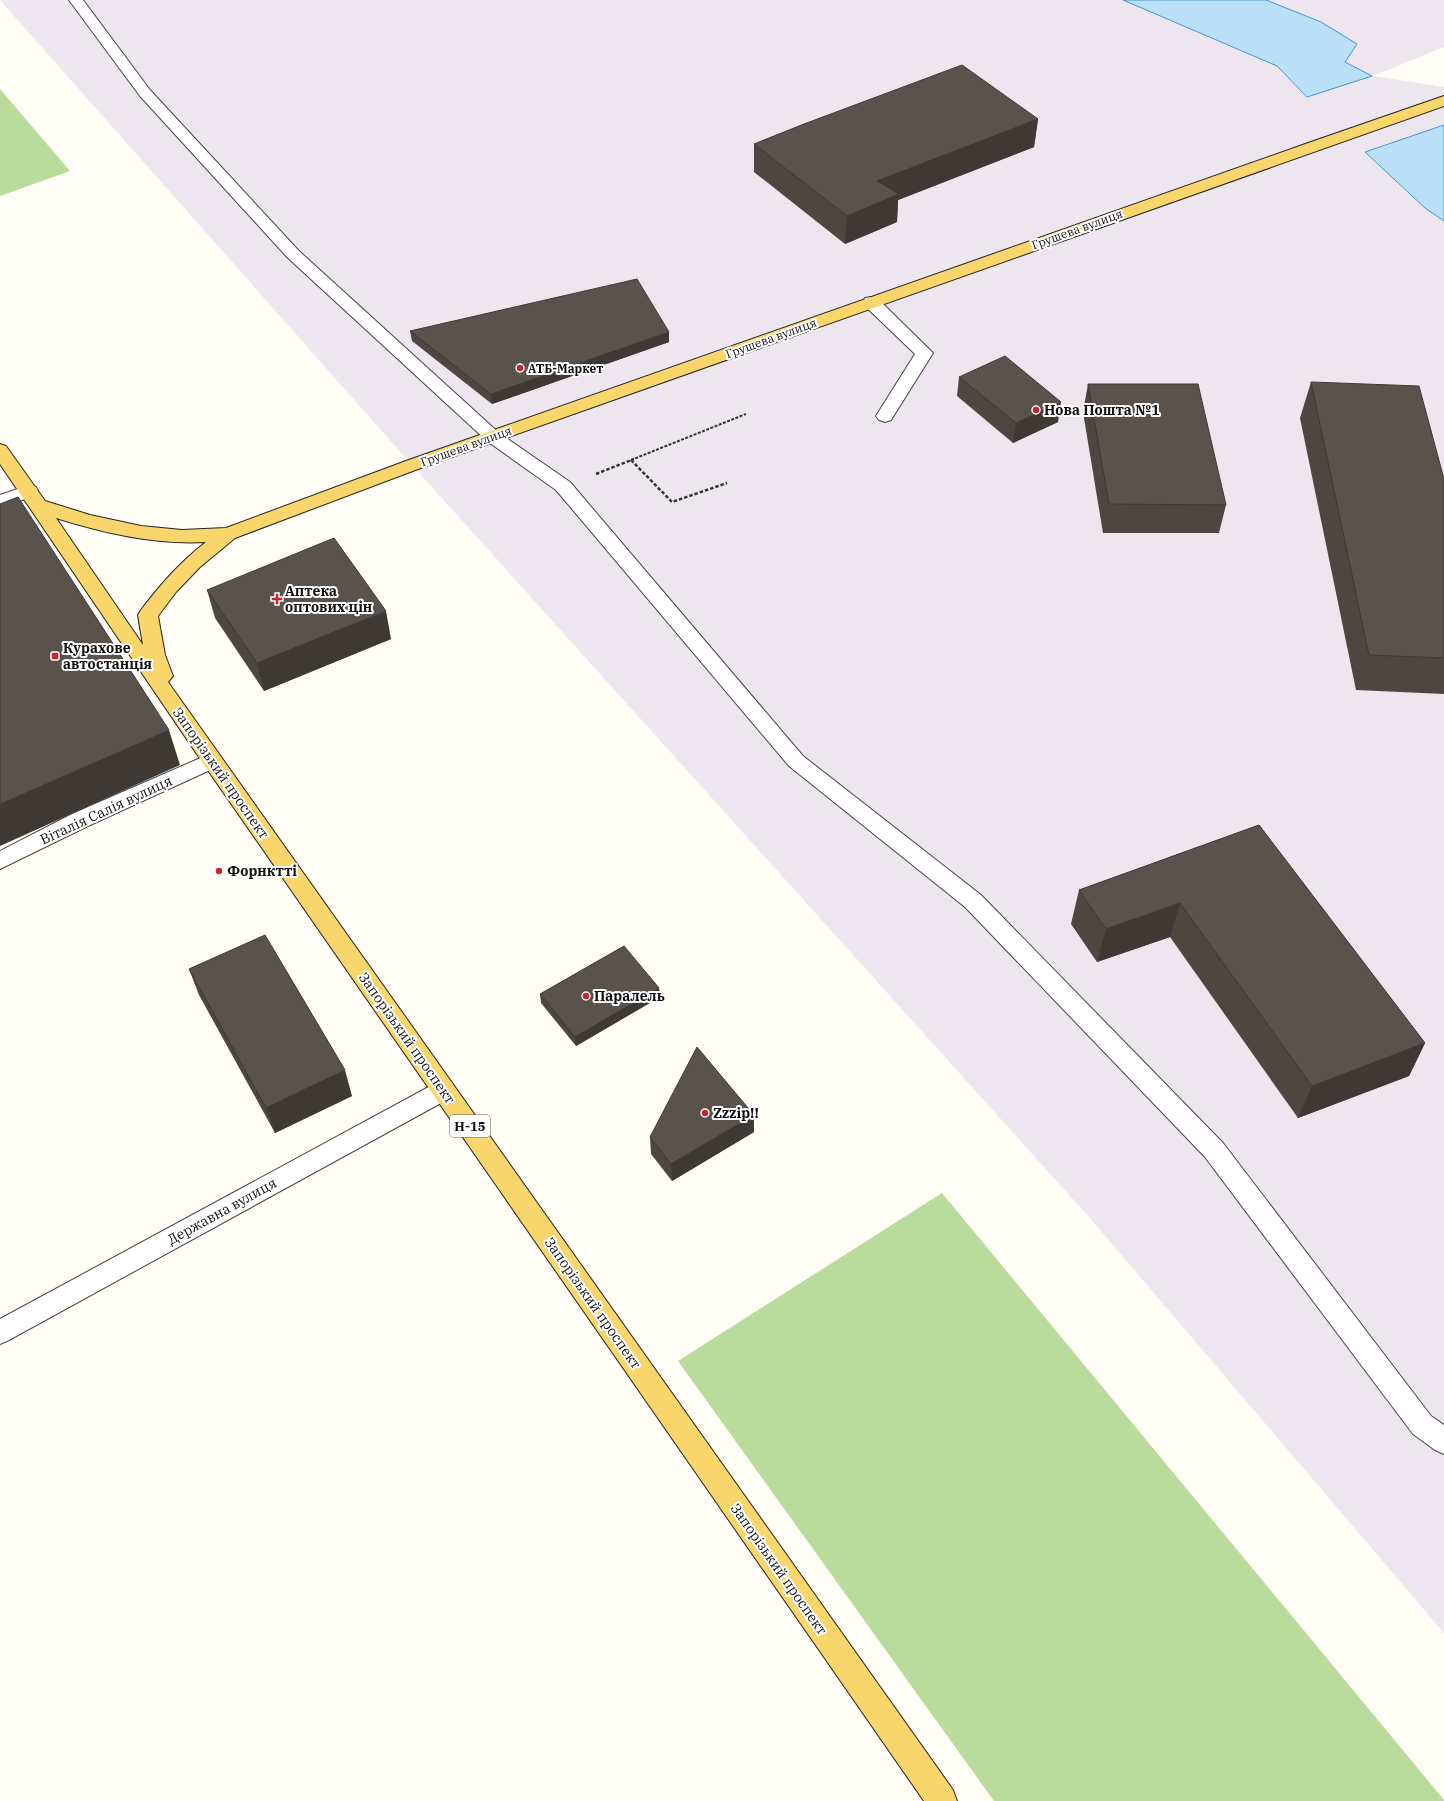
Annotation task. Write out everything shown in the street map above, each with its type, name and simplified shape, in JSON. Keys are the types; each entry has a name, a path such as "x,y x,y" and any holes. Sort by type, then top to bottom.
{"main road":[{"name":"Грушева вулиця","path":"228,534 493,437 872,302 1444,101"},
{"name":"Запорізький проспект","path":"0,450 212,761 942,1801"},
{"path":"34,498 80,520 127,531 176,536 228,534"},
{"path":"174,705 155,655 148,615 169,586 188,567 228,534"}],"street":[{"path":"76,0 145,93 293,254 493,437 564,486 796,761 973,900 1214,1150 1422,1425 1444,1441"},
{"path":"872,302 924,353 885,416"},
{"path":"0,502 34,498"},
{"name":"Віталія Салія вулиця","path":"0,861 80,820 212,761"},
{"name":"Державна вулиця","path":"0,1332 444,1090"}],"path":[{"path":"564,486 746,414"},
{"path":"631,460 672,502 727,483"}],"shaded area":[{"path":"0,0 1123,0 1277,66 1307,97 1372,76 1345,62 1357,44 1321,22 1266,0 1444,0 1444,47 1373,76 1444,87 1444,125 1365,152 1425,208 1444,221 1444,1633 1089,1217 412,465"}],"green space":[{"path":"0,89 70,171 0,196"},
{"path":"942,1193 1444,1801 994,1801 678,1361"}],"water":[{"path":"1123,0 1266,0 1321,22 1357,44 1345,62 1372,76 1307,97 1277,66"},
{"path":"1444,125 1444,221 1425,208 1365,152"}],"building":[{"path":"962,65 1038,119 877,181 899,194 847,216 754,144 804,124"},
{"name":"АТБ-Маркет","path":"637,279 669,332 491,394 410,331"},
{"path":"1005,356 1061,402 1016,423 959,377"},
{"path":"1311,382 1419,386 1444,479 1444,658 1369,655"},
{"path":"1088,384 1198,384 1226,505 1109,504"},
{"name":"Курахове автостанцiя","path":"18,497 169,730 0,804 0,504"},
{"path":"334,538 386,611 257,663 207,590"},
{"path":"1259,825 1425,1043 1312,1086 1180,903 1106,929 1079,890"},
{"path":"265,935 345,1070 266,1108 189,969"},
{"path":"624,946 659,988 575,1037 540,994"},
{"name":"Zzzip!!","path":"697,1047 754,1115 671,1164 650,1137"}],"place":[{"name":"АТБ-Маркет","path":"520,368"},
{"name":"Нова Пошта №1","path":"1036,410"},
{"name":"Аптека оптових цін","path":"277,599"},
{"name":"Курахове автостанцiя","path":"55,656"},
{"name":"Форнктті","path":"219,871"},
{"name":"Паралель","path":"586,996"},
{"name":"Zzzip!!","path":"705,1113"}]}
